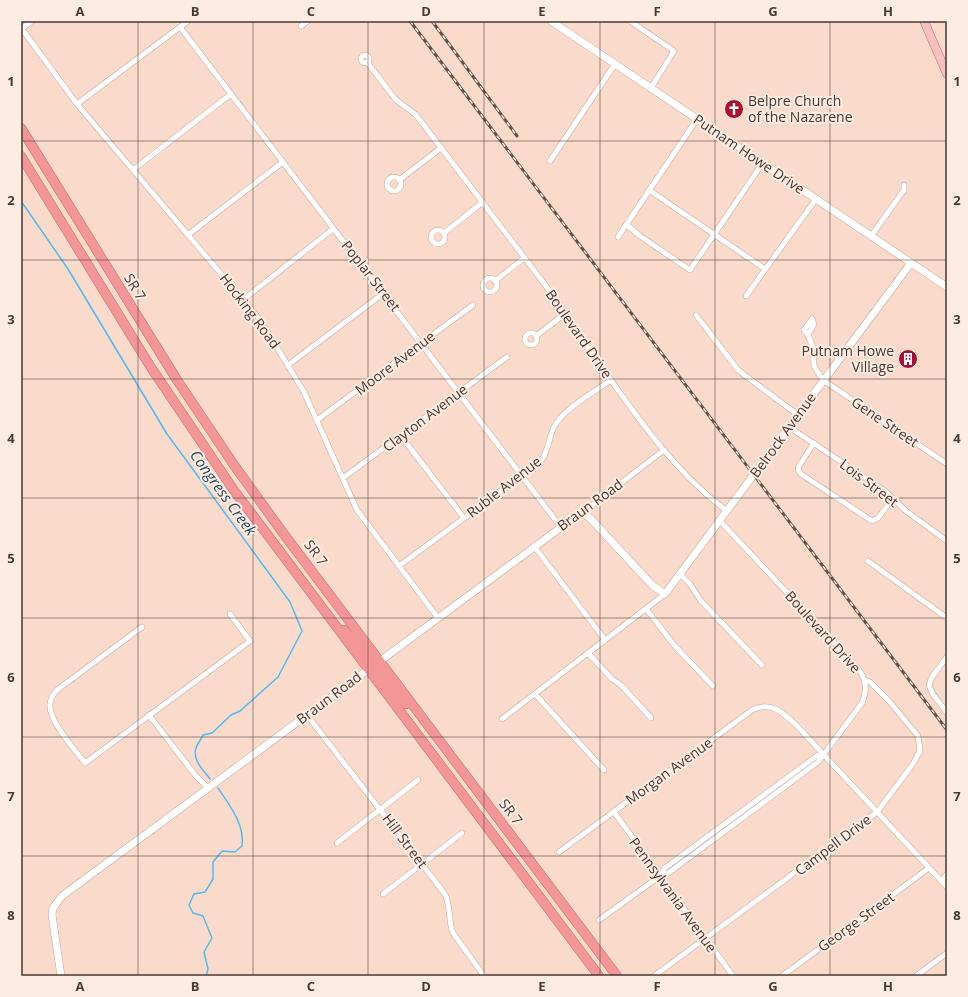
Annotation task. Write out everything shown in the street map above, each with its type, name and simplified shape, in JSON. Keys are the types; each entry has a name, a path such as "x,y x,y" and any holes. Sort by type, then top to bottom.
{"highway":[{"name":"SR 7","path":"21,128 146,331 212,433 374,665 599,976"},
{"name":"SR 7","path":"21,156 179,410 237,495 312,596 436,734 618,976"}],"main road":[{"path":"924,21 947,74"}],"street":[{"path":"23,26 32,21"},
{"path":"77,104 188,21"},
{"path":"302,26 308,21"},
{"name":"Putnam Howe Drive","path":"551,21 947,287"},
{"path":"630,21 674,51 650,88"},
{"name":"Hocking Road","path":"23,26 77,104 134,169 261,321 288,365 317,420 357,510 438,618"},
{"name":"Poplar Street","path":"180,27 560,526"},
{"name":"Boulevard Drive","path":"368,62 396,100 415,114 483,202 566,313 579,337 664,450 684,474 727,512"},
{"path":"550,161 615,64"},
{"path":"134,169 232,94"},
{"path":"618,237 697,119"},
{"path":"399,180 441,148"},
{"path":"189,234 283,162"},
{"path":"627,225 688,269 691,269 762,164"},
{"path":"872,236 904,190 904,185"},
{"path":"649,190 765,269"},
{"path":"746,296 816,199"},
{"path":"444,233 483,202"},
{"path":"244,299 334,229"},
{"path":"495,281 524,258"},
{"name":"Belrock Avenue","path":"720,521 911,263"},
{"path":"288,365 384,293"},
{"name":"Moore Avenue","path":"317,420 473,305"},
{"path":"536,336 566,313"},
{"path":"696,315 738,370 798,415"},
{"path":"808,335 813,348 814,366 823,380"},
{"name":"Clayton Avenue","path":"343,478 507,357"},
{"name":"Ruble Avenue","path":"398,566 542,460 547,450 552,430 558,420 611,380"},
{"name":"Gene Street","path":"823,380 947,464"},
{"name":"Lois Street","path":"789,427 893,498 906,511 947,541"},
{"path":"401,436 464,518"},
{"path":"814,443 798,466 798,470 801,474 872,521 876,520 893,498"},
{"name":"Braun Road","path":"62,976 52,922 53,908 57,902 560,526 582,513 664,450"},
{"path":"582,513 599,526 653,586 665,594"},
{"path":"502,719 605,640 647,610 665,594 681,575 720,521"},
{"name":"Boulevard Drive","path":"599,920 660,876 665,868 735,816 818,755 823,755 862,702 866,691 865,680 856,666 720,521"},
{"path":"534,546 605,640"},
{"path":"868,561 947,618"},
{"path":"681,575 690,584 701,601 762,666"},
{"path":"647,610 674,645 713,686"},
{"path":"142,627 57,690 52,698 50,707 53,718 85,763 250,640 230,614"},
{"path":"588,653 612,679 621,685 651,718"},
{"path":"947,657 930,680 929,685 931,693 947,713"},
{"name":"Campell Drive","path":"654,976 877,812 919,756 921,746 918,736 899,711 870,682 865,680"},
{"path":"535,694 604,770"},
{"name":"Morgan Avenue","path":"559,852 752,710 761,707 772,707 784,713 823,755"},
{"path":"149,715 196,776 208,788"},
{"name":"Hill Street","path":"307,715 380,808 449,902 451,927 453,933 484,976"},
{"path":"823,755 947,887"},
{"path":"337,842 418,780"},
{"name":"Pennsylvania Avenue","path":"614,812 733,976"},
{"path":"383,894 462,833"},
{"name":"George Street","path":"782,976 929,868"},
{"path":"942,881 947,874"},
{"path":"916,976 947,953"}],"waterway":[{"name":"Congress Creek","path":"21,201 68,269 167,434 290,602 302,631 278,677 240,711 231,715 212,733 203,735 195,752 199,765 210,779"},
{"name":"Congress Creek","path":"206,976 208,969 204,952 212,938 203,916 193,913 189,905 194,894 205,892 213,879 213,862 222,851 235,852 242,846 239,822 218,788"}],"railway":[{"path":"410,21 947,730"},
{"path":"432,21 517,136"}],"place":[{"name":"Belpre Church of the Nazarene","path":"734,109"},
{"name":"Putnam Howe Village","path":"908,359"}]}
